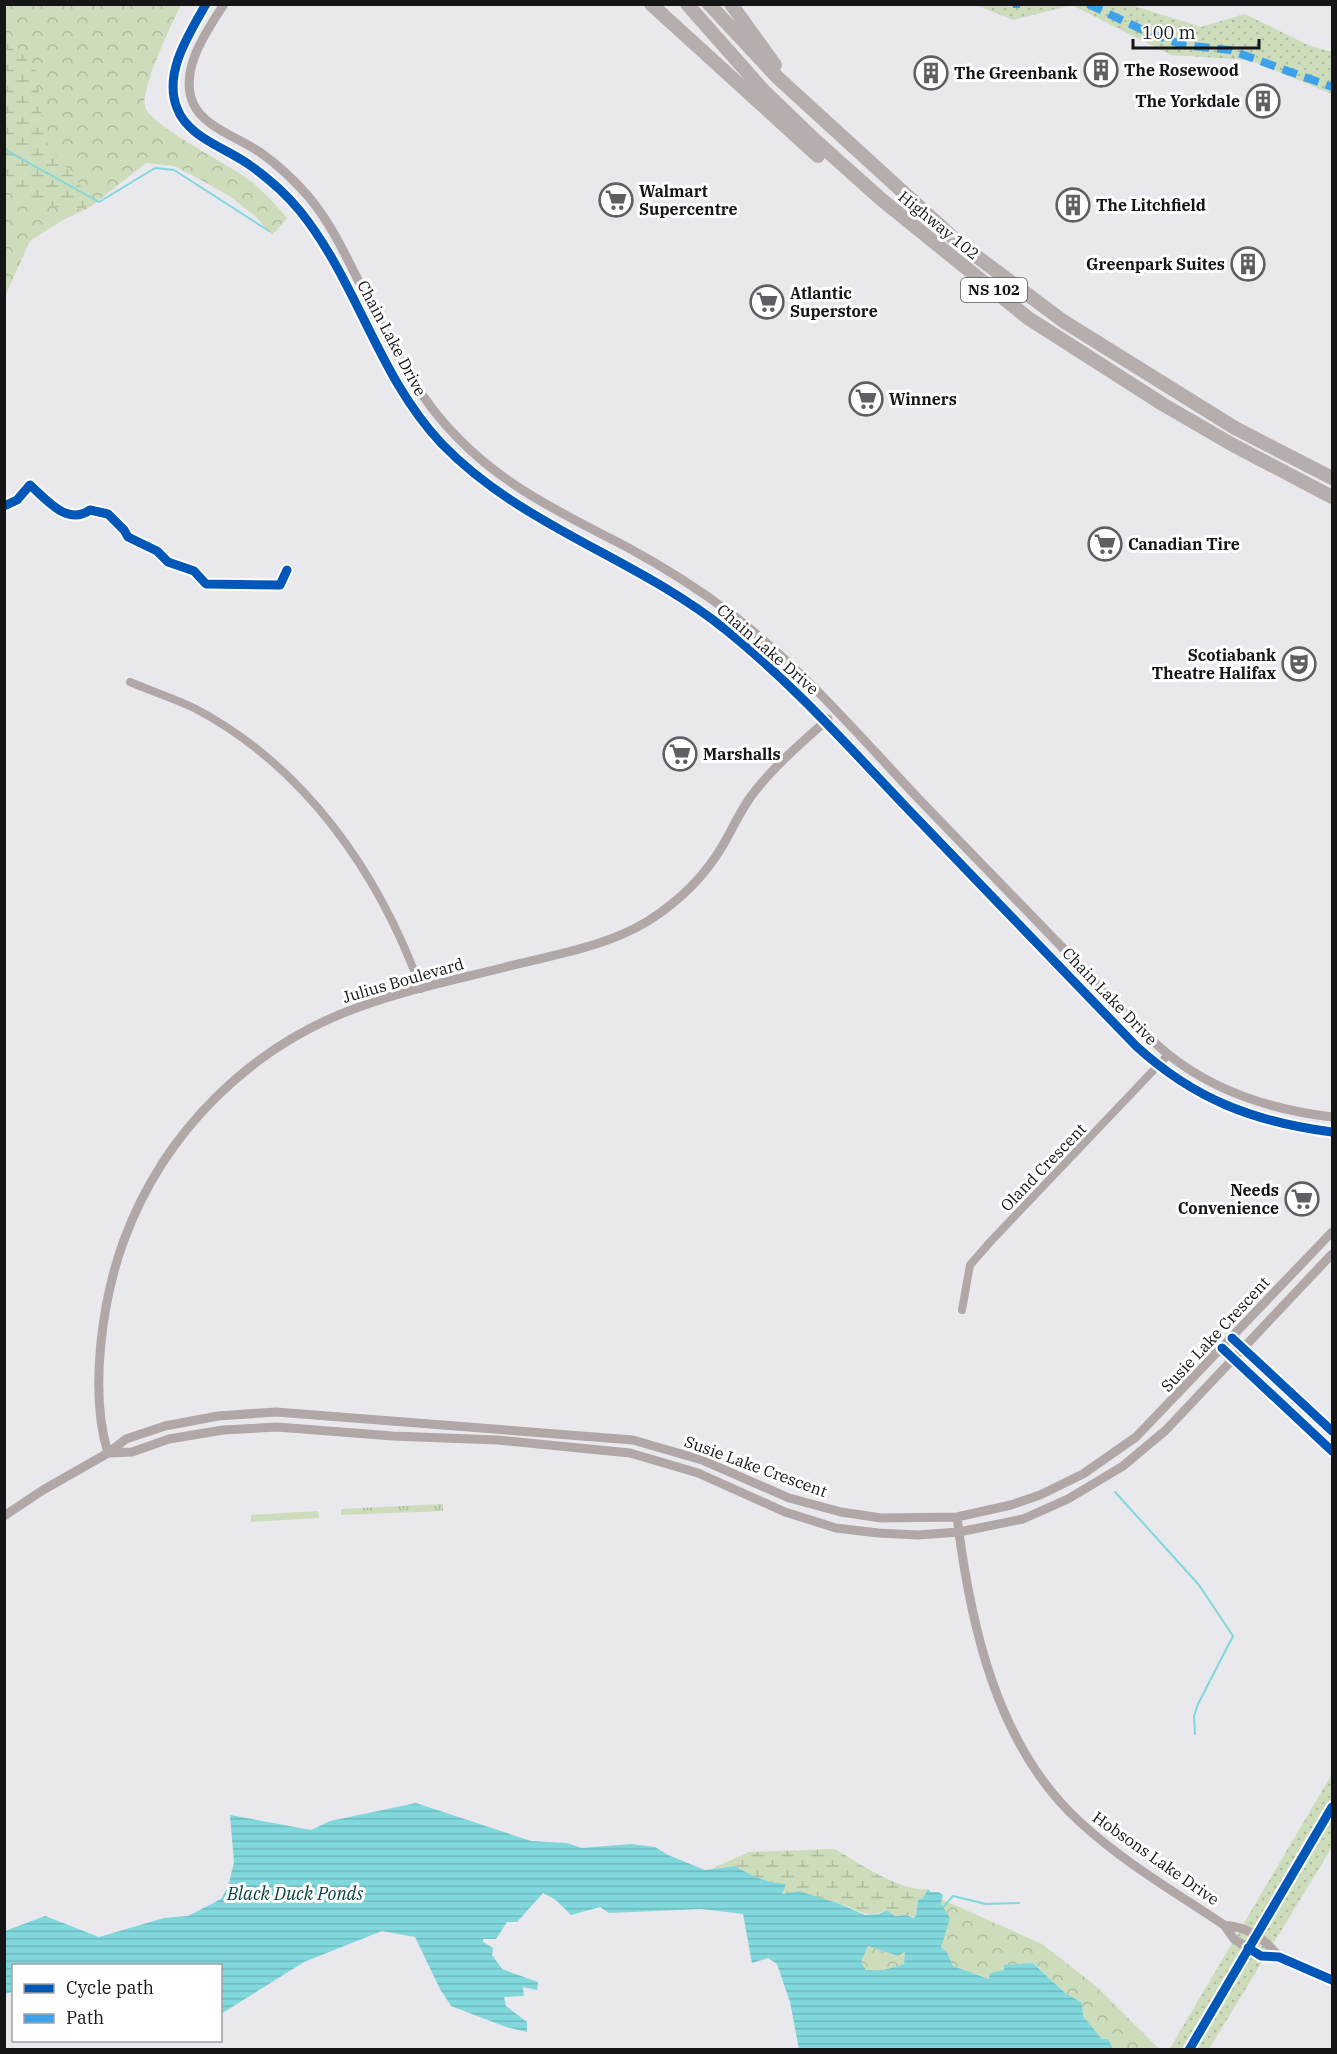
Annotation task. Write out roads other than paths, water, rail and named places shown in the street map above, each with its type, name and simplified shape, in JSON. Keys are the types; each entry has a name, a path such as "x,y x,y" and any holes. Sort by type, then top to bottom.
{"highway":[{"path":"651,4 862,194 1028,318"},
{"name":"Highway 102","path":"687,4 763,90 816,141 882,200 1028,318 1164,405 1233,445 1332,497"},
{"name":"Highway 102","path":"709,4 777,78 960,244 1063,321 1235,428 1332,478"},
{"path":"731,4 774,64 813,105 960,244"}],"street":[{"name":"Chain Lake Drive","path":"206,4 180,55 174,72 172,87 179,113 191,129 251,166 269,180 299,210 332,258 383,359 408,402 439,440 469,471 521,508 633,568 722,627 786,681 1128,1039 1158,1065 1211,1099 1248,1115 1295,1127 1332,1132"},
{"name":"Chain Lake Drive","path":"224,4 194,59 190,72 192,100 199,114 272,162 297,184 318,208 337,237 395,353 439,417 468,448 503,478 538,501 635,552 702,593 779,655 837,711 998,881 1168,1055 1203,1079 1254,1101 1288,1110 1332,1117"},
{"path":"130,682 179,701 223,725 264,754 301,788 333,826 361,867 399,936 421,989"},
{"name":"Julius Boulevard","path":"108,1454 102,1420 100,1378 103,1328 117,1259 133,1216 165,1158 185,1131 213,1100 243,1072 270,1052 343,1013 421,989 602,942 626,933 658,914 683,894 704,872 719,852 748,801 772,771 837,711"},
{"path":"988,891 998,881"},
{"name":"Oland Crescent","path":"962,1310 970,1265 1168,1055"},
{"name":"Susie Lake Crescent","path":"4,1516 43,1490 108,1454 126,1439 165,1426 218,1416 276,1412 633,1440 702,1460 789,1497 841,1512 880,1518 957,1517 1011,1505 1040,1495 1083,1474 1110,1457 1151,1423 1332,1232"},
{"name":"Susie Lake Crescent","path":"108,1454 132,1452 169,1439 223,1430 277,1427 393,1436 497,1440 630,1453 698,1473 785,1512 836,1528 918,1535 959,1532 1023,1519 1068,1499 1100,1482 1145,1449 1234,1359 1332,1254"},
{"path":"1232,1338 1332,1431"},
{"path":"1222,1348 1332,1451"},
{"name":"Hobsons Lake Drive","path":"957,1517 983,1654 1014,1733 1056,1798 1079,1822 1113,1850 1224,1925 1234,1939 1261,1956 1279,1957 1332,1980"},
{"name":"Hobsons Lake Drive","path":"1224,1925 1242,1927 1268,1943 1279,1957"}],"water":[{"name":"Black Duck Ponds","path":"416,1803 531,1841 567,1843 582,1848 631,1844 655,1847 668,1855 705,1870 735,1866 759,1878 786,1884 782,1894 799,1891 865,1915 879,1914 887,1910 895,1916 906,1915 914,1918 918,1900 923,1898 928,1889 943,1895 941,1904 950,1918 941,1947 947,1952 953,1966 989,1979 990,1973 1004,1970 1004,1965 1033,1963 1064,1992 1082,2003 1083,2016 1102,2039 1108,2039 1113,2049 799,2049 790,2002 777,1964 768,1958 752,1963 743,1914 701,1909 609,1913 600,1907 571,1915 556,1900 543,1893 517,1922 507,1922 496,1939 483,1939 483,1942 493,1948 492,1955 502,1969 538,1982 537,1990 523,1987 524,1996 504,1997 506,2006 527,2022 527,2032 506,2027 451,2006 440,1989 415,1937 382,1931 304,1962 222,2013 222,1964 12,1964 12,1992 5,1994 5,1931 45,1916 99,1937 164,1918 188,1916 221,1899 228,1887 234,1862 230,1815 311,1830 330,1821","holes":["868,1946 898,1956 905,1952 904,1964 884,1970 866,1970 861,1962"]}],"waterway":[{"path":"4,149 99,202 155,168 174,170 269,231"},
{"path":"1115,1492 1199,1585 1233,1636 1198,1704 1194,1716 1195,1734"},
{"path":"943,1907 953,1896 986,1904 1019,1903"}],"place":[{"name":"The Rosewood","path":"1101,70"},
{"name":"The Greenbank","path":"931,73"},
{"name":"The Yorkdale","path":"1263,101"},
{"name":"Walmart Supercentre","path":"616,200"},
{"name":"The Litchfield","path":"1073,205"},
{"name":"Greenpark Suites","path":"1248,264"},
{"name":"Atlantic Superstore","path":"767,302"},
{"name":"Winners","path":"866,399"},
{"name":"Canadian Tire","path":"1105,544"},
{"name":"Scotiabank Theatre Halifax","path":"1299,664"},
{"name":"Marshalls","path":"680,754"},
{"name":"Needs Convenience","path":"1302,1199"}]}
